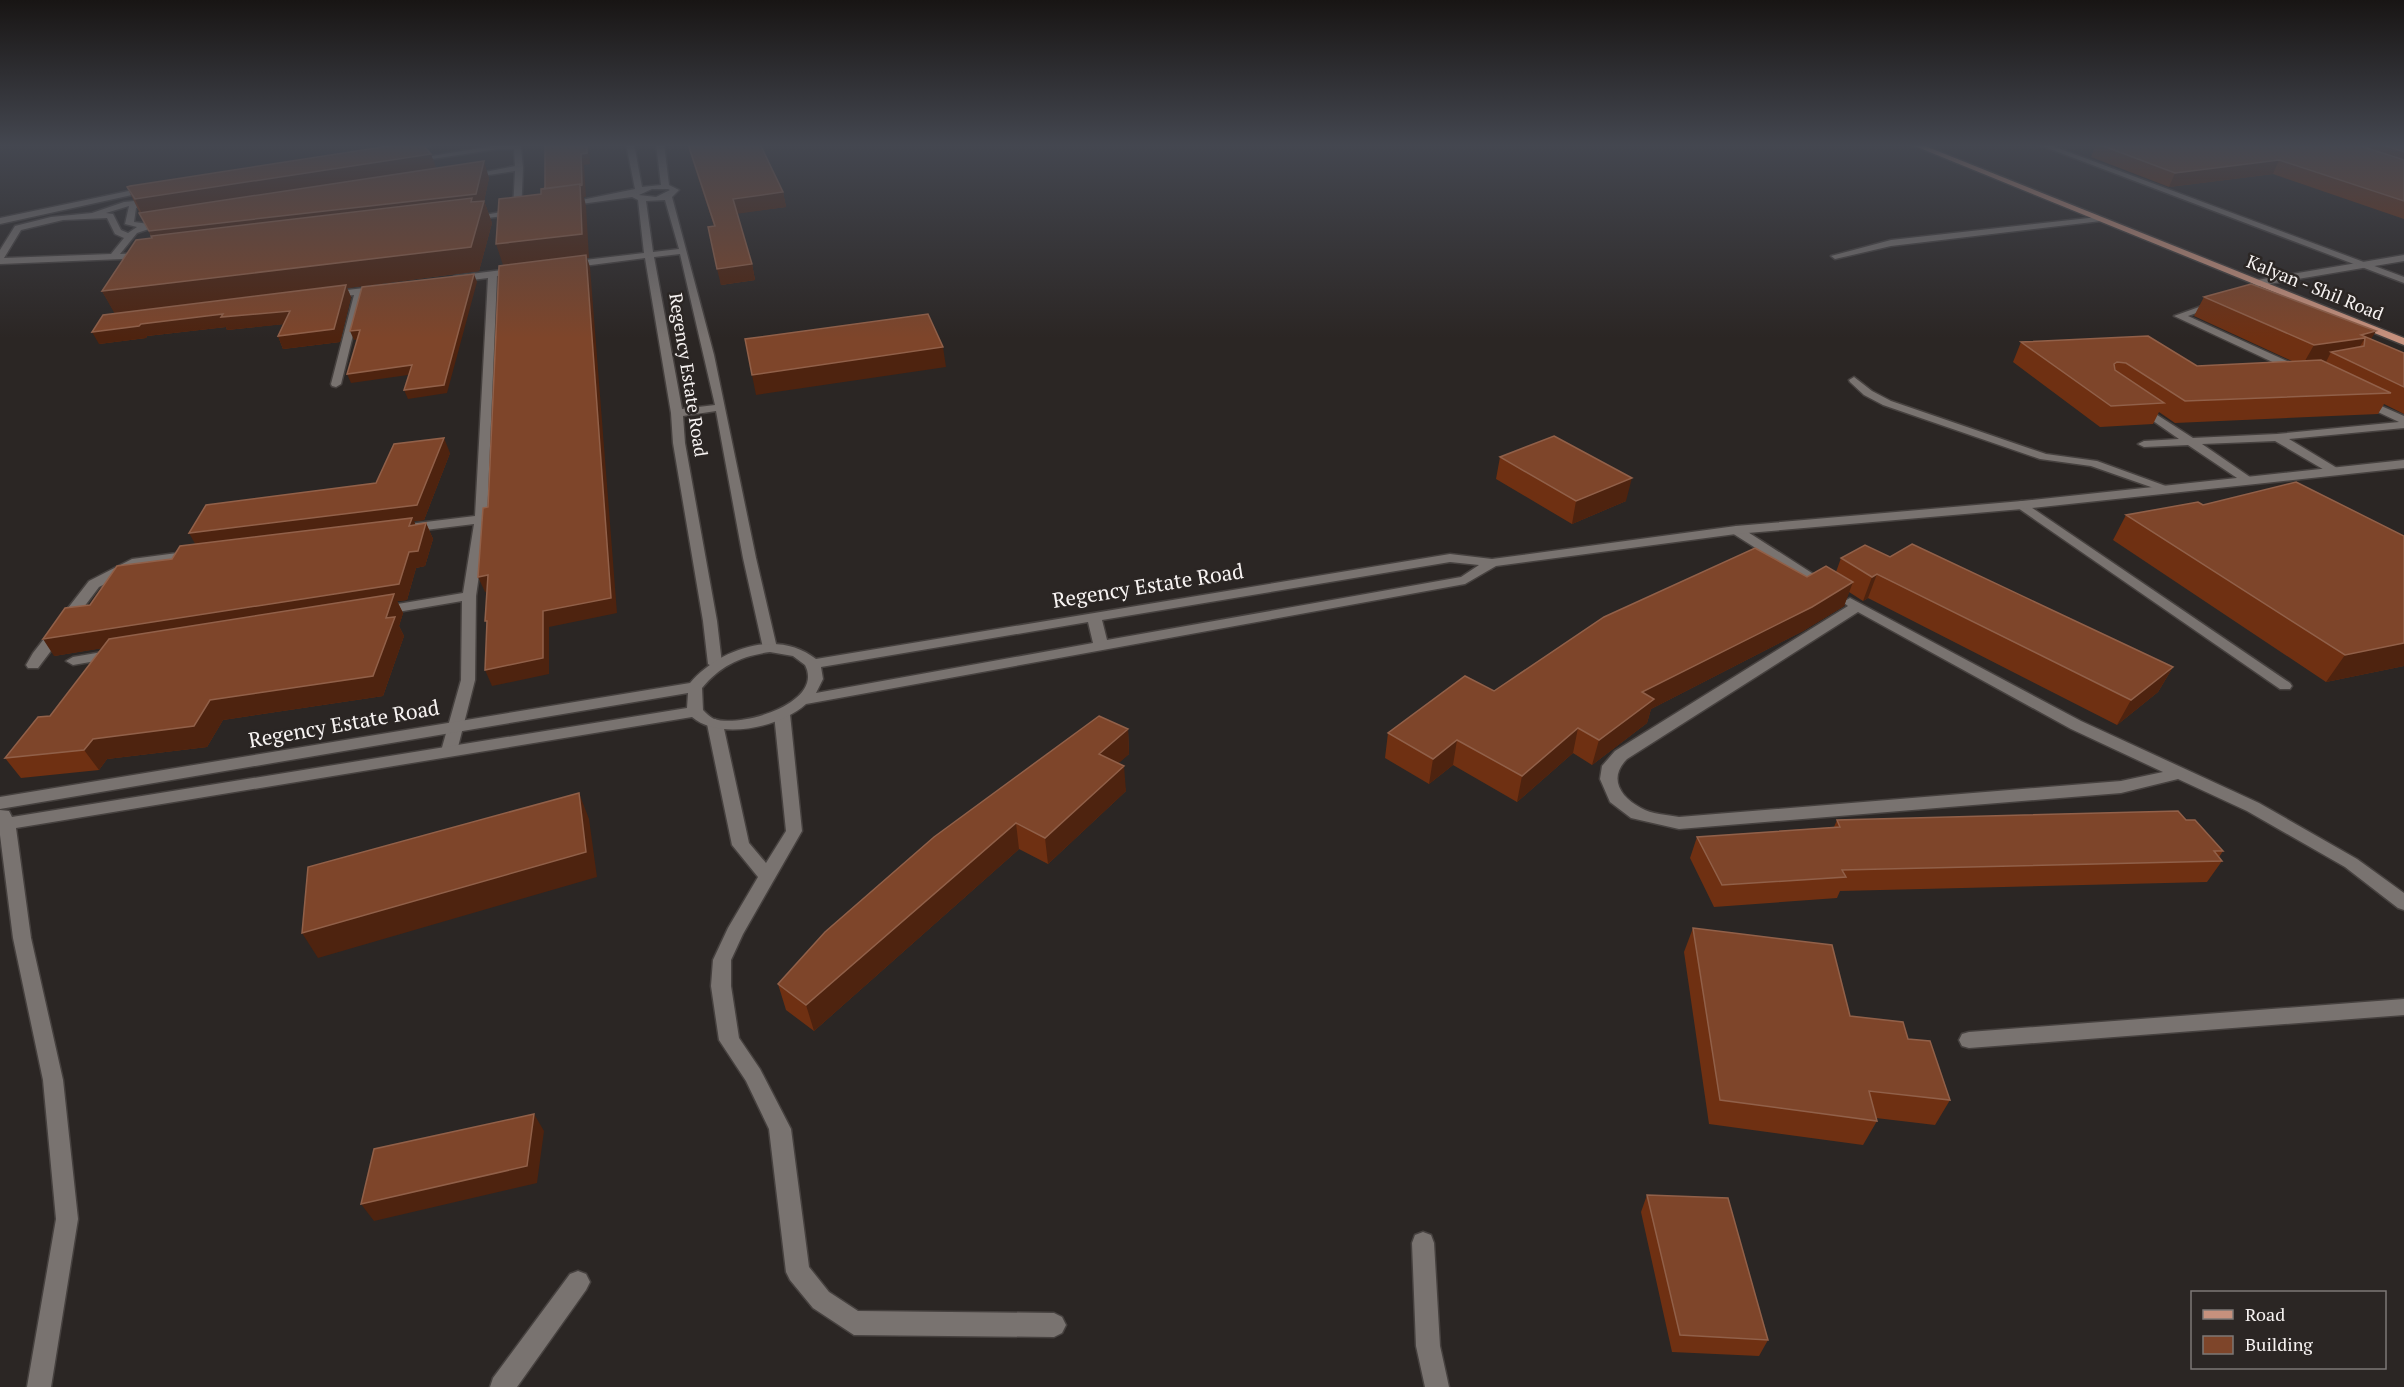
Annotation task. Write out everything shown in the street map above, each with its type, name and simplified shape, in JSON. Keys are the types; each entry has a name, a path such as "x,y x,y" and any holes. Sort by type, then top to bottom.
{"main road":[{"name":"Kalyan - Shil Road","path":"2073,209 2404,342"},
{"name":"Kalyan - Shil Road","path":"2096,209 2319,297"}],"street":[{"path":"0,221 58,209"},
{"path":"94,215 109,209"},
{"path":"132,209 129,224 147,226"},
{"name":"Regency Estate Road","path":"641,209 677,413 679,443 710,621 715,664"},
{"name":"Regency Estate Road","path":"671,209 684,251 721,407 770,648"},
{"path":"2213,209 2404,280"},
{"path":"458,219 528,210"},
{"path":"0,259 18,228 43,222 94,215 110,216 118,232 130,237"},
{"path":"1835,256 1901,242 2098,219"},
{"path":"121,257 116,255 134,231 176,220"},
{"path":"563,266 684,251"},
{"path":"0,259 153,255"},
{"path":"2257,283 2404,258"},
{"path":"448,280 528,270"},
{"path":"449,751 468,680 469,596 481,519 493,274"},
{"path":"324,296 392,287"},
{"path":"336,384 359,292"},
{"path":"2222,302 2179,316 2308,372 2278,373"},
{"path":"1854,380 1868,393 1887,403 2044,457 2093,463 2168,489"},
{"path":"2350,394 2404,422"},
{"path":"2128,399 2246,480"},
{"path":"677,413 721,407"},
{"path":"2144,444 2277,437 2404,422"},
{"path":"2277,437 2333,471"},
{"path":"803,700 1465,580 1492,563 1736,530 2022,505 2404,464"},
{"path":"2274,478 2294,489"},
{"path":"2022,505 2285,686"},
{"path":"398,529 481,519"},
{"path":"1736,530 1858,606 2076,725 2253,807 2341,858 2404,903"},
{"path":"33,665 94,584 136,562 208,553"},
{"name":"Regency Estate Road","path":"812,664 1450,558 1492,563"},
{"path":"364,613 469,596"},
{"path":"1858,606 1621,755 1610,766 1608,779 1616,798 1637,814 1679,824 2121,787 2180,773"},
{"path":"1094,616 1101,646"},
{"path":"770,648 802,655 812,664 816,675 813,687 803,700 782,714 747,723 715,724 704,720 695,712 695,687 715,664 751,651 770,648"},
{"path":"73,661 131,651"},
{"name":"Regency Estate Road","path":"2,811 457,726 695,687"},
{"path":"39,1387 67,1220 52,1080 22,938 2,811 449,751 695,712"},
{"path":"782,714 794,831 722,960 721,986 729,1040 753,1075 780,1130 798,1272 821,1300 854,1323 1053,1324"},
{"path":"715,724 741,845 767,876"},
{"path":"1969,1040 2404,1007"},
{"path":"1423,1243 1428,1346 1437,1387"},
{"path":"502,1387 578,1282"}],"building":[{"path":"167,209 346,209 149,231 139,213"},
{"path":"381,209 482,209 471,247 102,291 136,240 152,238 151,236"},
{"path":"498,209 581,209 582,234 496,244"},
{"path":"709,209 736,209 752,264 717,269 708,227 715,226"},
{"path":"586,255 611,598 543,611 543,658 485,670 488,575 478,577 483,508 488,507 499,266"},
{"path":"474,274 444,385 404,390 412,365 347,374 360,330 350,331 362,287"},
{"path":"2251,284 2376,331 2361,335 2404,353 2404,387 2331,352 2364,346 2365,338 2314,345 2204,297"},
{"path":"346,285 334,329 278,336 290,311 221,317 223,314 92,332 103,315"},
{"path":"928,314 943,347 752,375 745,339"},
{"path":"2148,336 2197,366 2321,360 2391,393 2185,401 2126,363 2117,362 2114,364 2115,370 2164,403 2111,406 2021,342"},
{"path":"1554,436 1632,478 1576,501 1500,457"},
{"path":"444,438 417,505 189,533 206,505 376,483 394,444"},
{"path":"2296,482 2404,536 2404,643 2345,655 2126,515 2198,502 2203,505"},
{"path":"412,518 409,526 426,523 418,551 409,552 399,584 43,639 65,608 90,605 117,566 172,559 180,546"},
{"path":"1912,544 2173,667 2131,700 1877,574 1872,577 1841,558 1865,545 1890,557"},
{"path":"1755,548 1807,577 1826,566 1853,582 1812,607 1642,692 1654,699 1599,740 1578,728 1522,776 1457,740 1433,759 1388,733 1465,676 1494,691 1604,617"},
{"path":"394,594 386,618 395,617 373,676 210,700 194,726 93,739 84,750 5,758 38,717 50,716 109,639"},
{"path":"1099,716 1128,729 1099,754 1124,766 1045,838 1016,823 806,1005 778,984 825,932 934,837"},
{"path":"579,793 586,852 302,933 308,867"},
{"path":"2178,811 2186,820 2195,820 2223,851 2214,851 2222,861 1842,870 1846,877 1722,885 1697,837 1840,827 1837,820"},
{"path":"1693,928 1832,945 1850,1016 1903,1022 1908,1039 1930,1041 1950,1100 1869,1091 1877,1121 1720,1100"},
{"path":"534,1114 527,1166 361,1204 374,1149"},
{"path":"1647,1195 1728,1198 1768,1340 1680,1335"}]}
